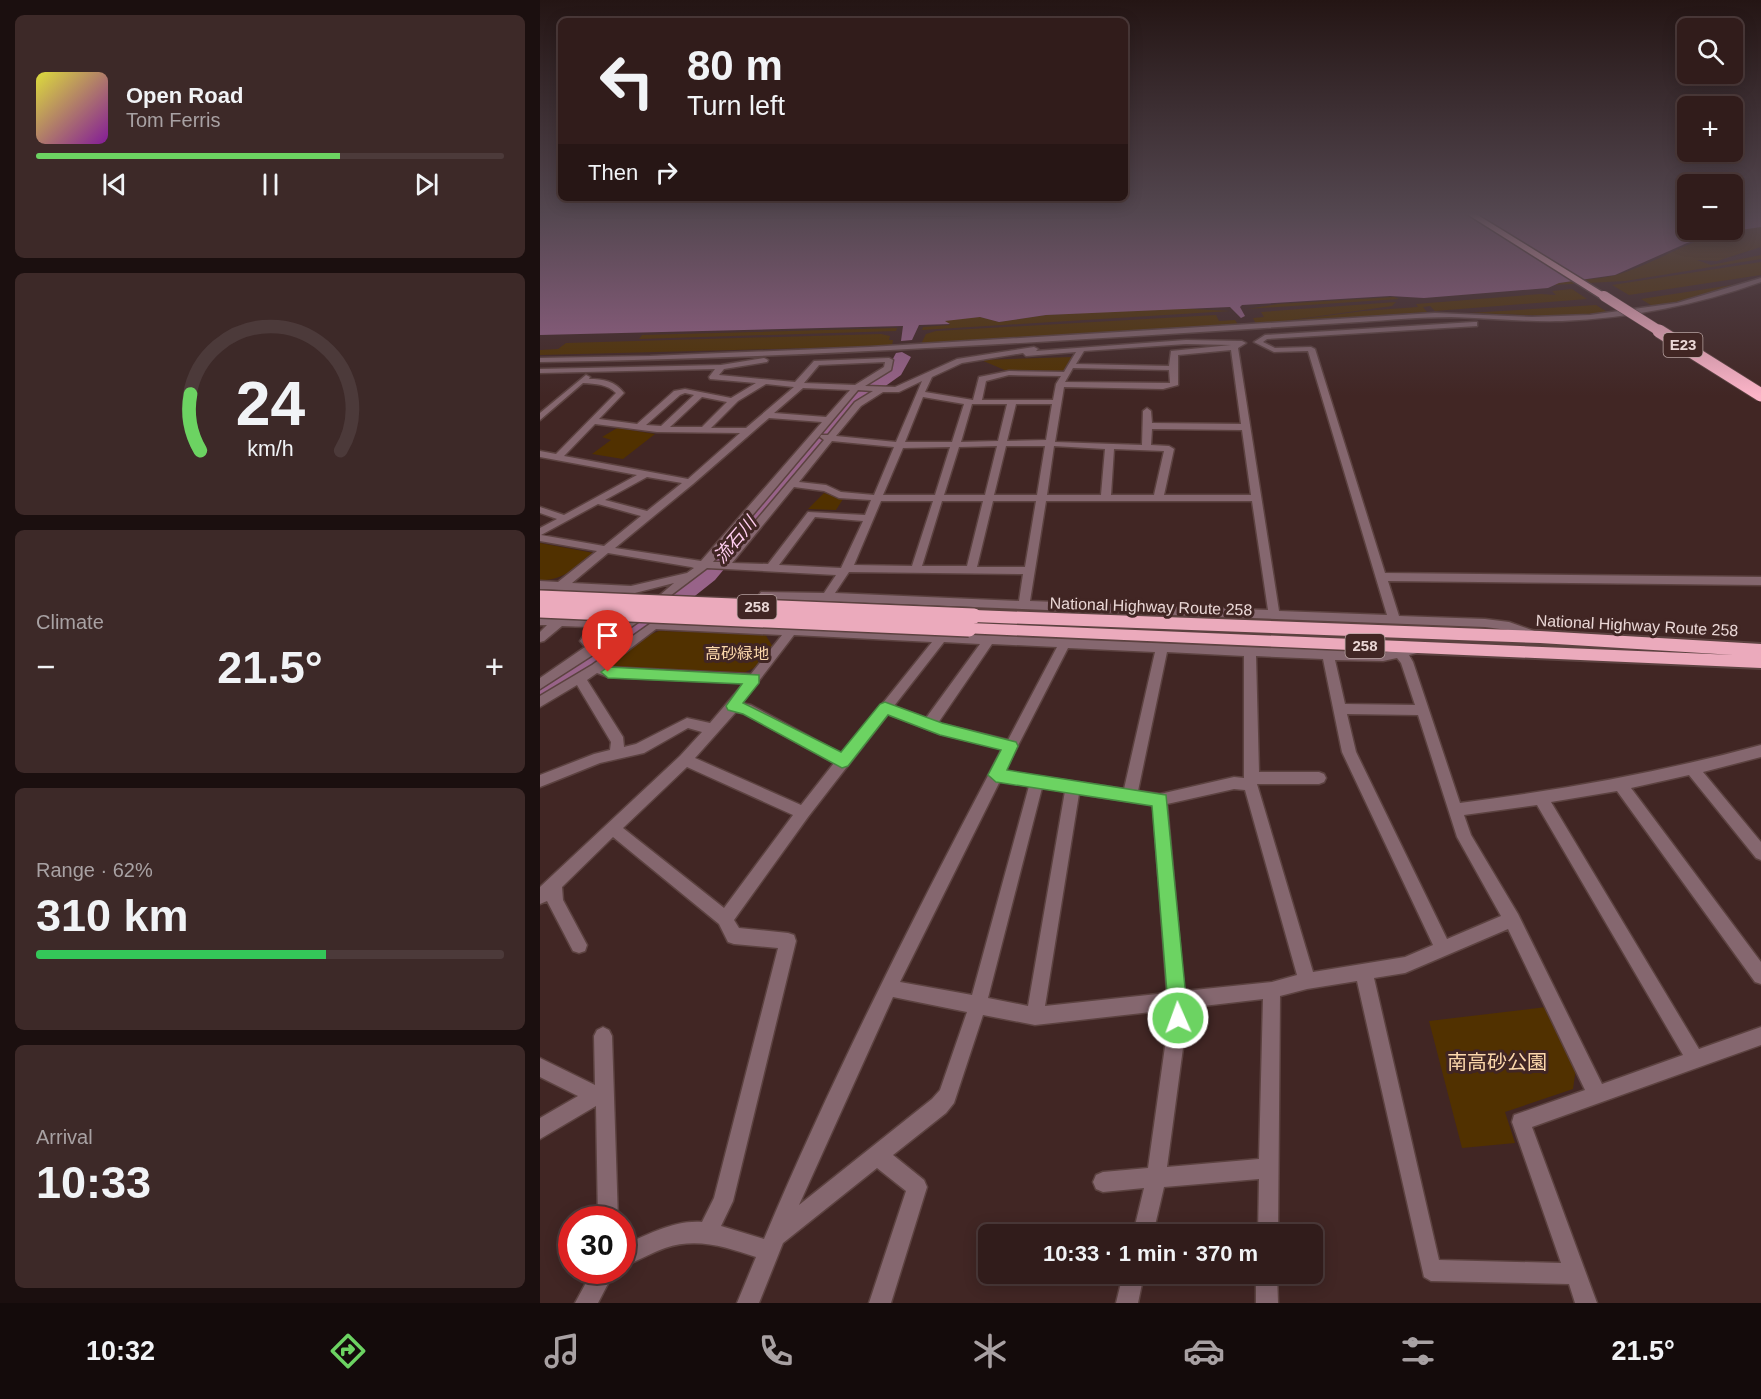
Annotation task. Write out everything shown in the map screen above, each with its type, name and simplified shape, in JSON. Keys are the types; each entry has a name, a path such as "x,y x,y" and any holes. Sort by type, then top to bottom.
{"highway":[{"name":"E23","path":"1568,275 1761,395"},
{"name":"E23","path":"1582,275 1761,385"},
{"name":"National Highway Route 258","path":"540,598 1421,648 1761,662"},
{"name":"National Highway Route 258","path":"540,610 1540,637 1761,650"}],"street":[{"path":"540,360 800,353 1066,340 1432,315 1531,319 1585,317 1696,302 1761,280"},
{"path":"1060,384 1164,387 1173,385 1174,353 1258,342 1265,337 1442,324 1501,324"},
{"path":"1189,332 1205,337 1258,342 1274,350 1311,349 1394,619"},
{"path":"896,390 960,361 978,356 1038,348 1066,340"},
{"path":"978,356 1186,342 1238,345"},
{"path":"1238,345 1244,427 1274,615"},
{"path":"1024,604 1041,498 1053,444 1056,402 1060,384 1081,350"},
{"path":"540,371 721,367 800,353"},
{"path":"540,585 631,590 694,574 714,566 792,484 822,437 827,420 857,388 888,368 889,360 817,363 800,385 749,431 690,482 561,586"},
{"path":"721,367 713,377 767,380 800,385 896,390 974,402 1056,402"},
{"path":"916,569 956,444 977,398 982,379 1009,373 1173,368"},
{"path":"540,417 593,370"},
{"path":"827,597 845,570 869,518 923,393 928,376"},
{"path":"704,430 733,401 767,380"},
{"path":"558,457 619,396 619,390 598,382 581,381"},
{"path":"714,566 822,437 878,389"},
{"path":"640,426 677,393 685,391 733,401"},
{"path":"664,428 700,394"},
{"path":"971,570 1012,402"},
{"path":"1146,447 1147,411"},
{"path":"767,415 827,420"},
{"path":"594,421 664,428 749,431"},
{"path":"1148,426 1244,427"},
{"path":"822,437 901,444 1053,444 1168,449 1165,465 1167,478 1158,498"},
{"path":"1106,498 1110,446"},
{"path":"540,454 690,482"},
{"path":"540,532 647,473"},
{"path":"792,484 826,488 839,495 878,498 1256,498"},
{"path":"597,501 649,515"},
{"path":"540,510 556,514 564,519"},
{"path":"770,569 812,514 869,518"},
{"path":"540,538 714,566 770,569 1029,572"},
{"path":"666,595 694,574"},
{"path":"1381,577 1761,581"},
{"path":"765,595 1485,623 1509,626 1540,637"},
{"path":"540,684 634,619"},
{"path":"540,621 597,623 586,640 595,648"},
{"path":"540,638 559,622"},
{"path":"540,702 580,679 654,625 1383,657 1421,648"},
{"path":"540,897 685,760 733,706 791,632"},
{"path":"724,919 842,761 941,638"},
{"path":"929,725 989,640"},
{"path":"748,1303 772,1244 924,913 1065,643"},
{"path":"1130,795 1162,648"},
{"path":"1250,652 1250,781 1307,981"},
{"path":"1401,654 1407,662 1464,837 1512,919 1597,1094"},
{"path":"1328,655 1349,752 1443,949"},
{"path":"596,668 608,672 754,679"},
{"path":"580,679 618,741 617,752"},
{"path":"733,706 757,714 842,761"},
{"path":"885,708 929,725 1011,746"},
{"path":"1340,710 1421,710"},
{"path":"540,781 617,752 639,749 687,723 713,729"},
{"path":"1454,810 1541,799 1694,771 1761,751"},
{"path":"685,760 803,813"},
{"path":"1694,771 1761,853"},
{"path":"996,775 1160,800 1234,783 1319,778"},
{"path":"772,1244 939,1106 947,1096 978,1004 1037,781"},
{"path":"1620,784 1760,974"},
{"path":"1035,1016 1073,786"},
{"path":"1541,799 1695,1059"},
{"path":"1145,1224 1156,1179 1179,1000 1160,800"},
{"path":"613,828 724,919 734,936 788,941 723,1201 708,1231"},
{"path":"554,884 555,901 579,945"},
{"path":"888,988 1035,1016 1272,990 1307,981 1405,965 1512,919"},
{"path":"1364,973 1431,1270 1576,1274"},
{"path":"1268,1224 1272,990"},
{"path":"603,1036 600,1092 607,1206"},
{"path":"1586,1303 1521,1122 1761,1036"},
{"path":"540,1067 600,1092"},
{"path":"540,1129 600,1092"},
{"path":"878,1156 917,1187 880,1303"},
{"path":"1103,1182 1269,1168"},
{"path":"636,1250 668,1235 693,1230 772,1244"},
{"path":"585,1303 597,1284"},
{"path":"1127,1303 1132,1284"},
{"path":"1267,1284 1267,1303"}],"green space":[{"path":"1617,275 1663,275 1625,281 1552,285"},
{"path":"1678,275 1761,275 1629,295 1612,285"},
{"path":"1745,283 1686,302 1654,307 1641,299"},
{"path":"1572,289 1587,299 1435,311 1430,306 1423,307 1427,312 1280,322 1363,311 1418,307 1416,304 1541,294 1556,295 1552,291"},
{"path":"1394,297 1399,299 1247,309 1278,304"},
{"path":"1396,302 1392,306 1262,324 1256,324 1253,318 1264,317 1261,312"},
{"path":"1596,305 1609,313 1551,316 1469,313"},
{"path":"1176,308 1230,311 922,330 923,327 950,325 944,321 946,320 980,317 999,322 1046,315"},
{"path":"1216,315 1219,321 1235,320 1239,326 921,344 926,334 936,331"},
{"path":"897,328 896,331 639,339 642,335"},
{"path":"881,334 890,336 889,340 893,340 892,346 540,355 540,350 558,349 566,343"},
{"path":"1073,357 1064,370 1059,372 1007,371 981,360"},
{"path":"617,428 655,434 623,459 592,454 611,440 602,437"},
{"path":"824,493 843,499 836,510 808,509"},
{"path":"540,543 594,553 563,576 540,580"},
{"name":"高砂緑地","path":"659,631 765,634 773,647 754,668 741,674 614,668 613,661 649,635"},
{"name":"南高砂公園","path":"1546,1007 1576,1068 1573,1089 1505,1112 1515,1143 1462,1148 1429,1021"}],"shaded area":[{"path":"540,275 1615,275 1559,283 1548,288 1424,298 1390,296 1242,305 1240,307 1245,316 1241,318 1230,307 1046,315 999,322 980,317 945,321 950,324 919,325 912,340 901,341 903,326 540,335"}],"waterway":[{"name":"流石川","path":"540,693 628,635 706,574 856,398 895,371 902,357"}],"route":[{"path":"608,672 754,679 733,706 746,709 842,761 885,708 940,729 1011,746 996,775 1160,800 1179,1000 1178,1018"}]}
